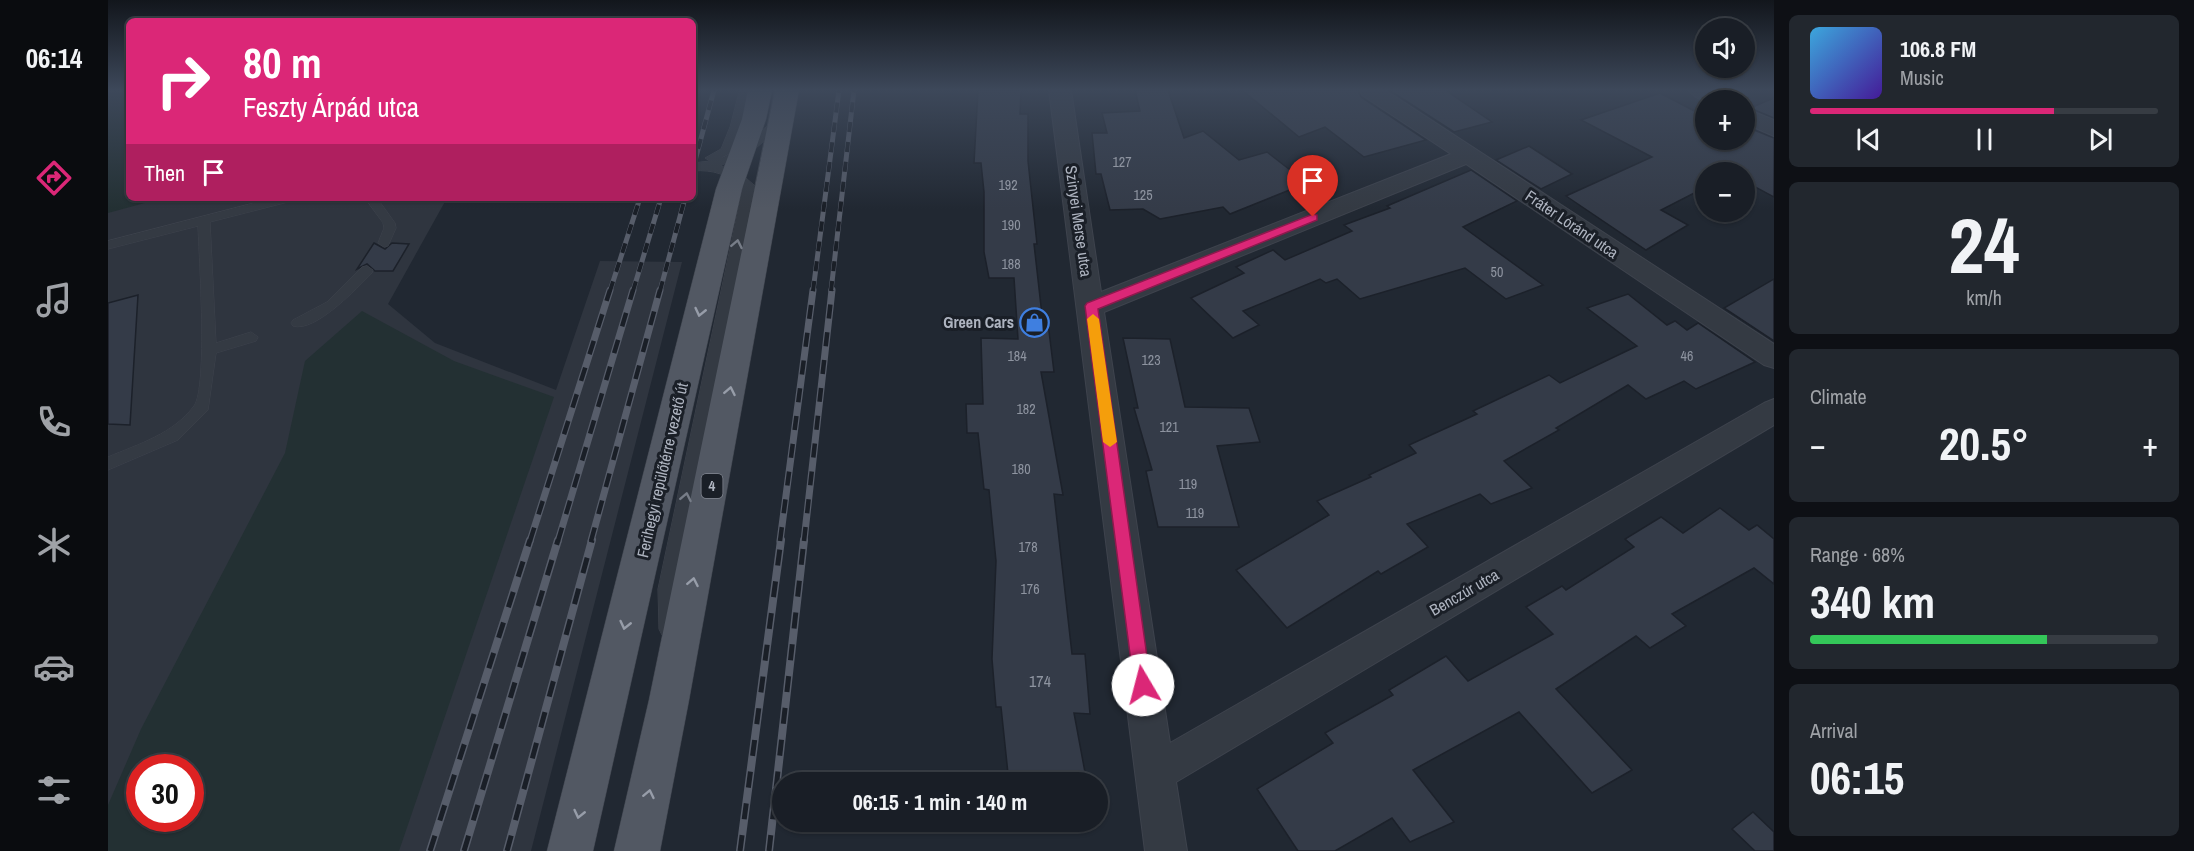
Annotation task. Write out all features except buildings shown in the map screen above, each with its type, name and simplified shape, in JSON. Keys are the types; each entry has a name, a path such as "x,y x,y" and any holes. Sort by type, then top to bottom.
{"main road":[{"name":"Ferihegyi repülőtérre vezető út","path":"570,851 728,165 748,130"},
{"name":"4","path":"637,851 669,700 780,130"}],"street":[{"name":"Szinyei Merse utca","path":"1065,130 1166,851"},
{"name":"Fráter Lóránd utca","path":"1430,130 1774,358"},
{"path":"1091,306 1469,155"},
{"name":"Benczúr utca","path":"1155,773 1774,411"}],"lane":[{"path":"696,164 726,151 735,130"},
{"path":"728,165 762,130"},
{"path":"669,700 668,589 749,186 728,165 696,165"},
{"path":"108,245 277,201"},
{"path":"373,201 389,223 390,228 384,243"},
{"path":"108,464 173,436 204,406 209,350 204,221"},
{"path":"298,323 344,296 367,270"},
{"path":"209,350 251,338"}],"shaded area":[{"path":"108,130 126,130 126,201 445,201 388,304 435,343 556,390 600,261 682,262 531,851 108,851"},
{"path":"108,130 126,130 126,201 152,201 108,213"},
{"path":"362,311 454,361 554,397 399,851 108,851 108,805 126,764 126,832 204,832 204,754 130,754 285,453 305,361"}],"railway":[{"path":"696,157 703,130"},
{"path":"813,291 834,130"},
{"path":"831,291 849,130"},
{"path":"610,291 639,201"},
{"path":"633,291 660,201"},
{"path":"660,291 684,201"},
{"path":"530,541 610,290"},
{"path":"558,541 633,290"},
{"path":"591,541 660,290"},
{"path":"780,541 813,290"},
{"path":"804,541 832,290"},
{"path":"430,851 530,540"},
{"path":"464,851 558,540"},
{"path":"507,851 592,540"},
{"path":"740,851 781,540"},
{"path":"769,851 804,540"}],"slow traffic":[{"path":"1093,319 1110,442"}],"place":[{"name":"Green Cars","path":"1035,322"}],"route":[{"path":"1143,685 1091,306 1313,217"}]}
